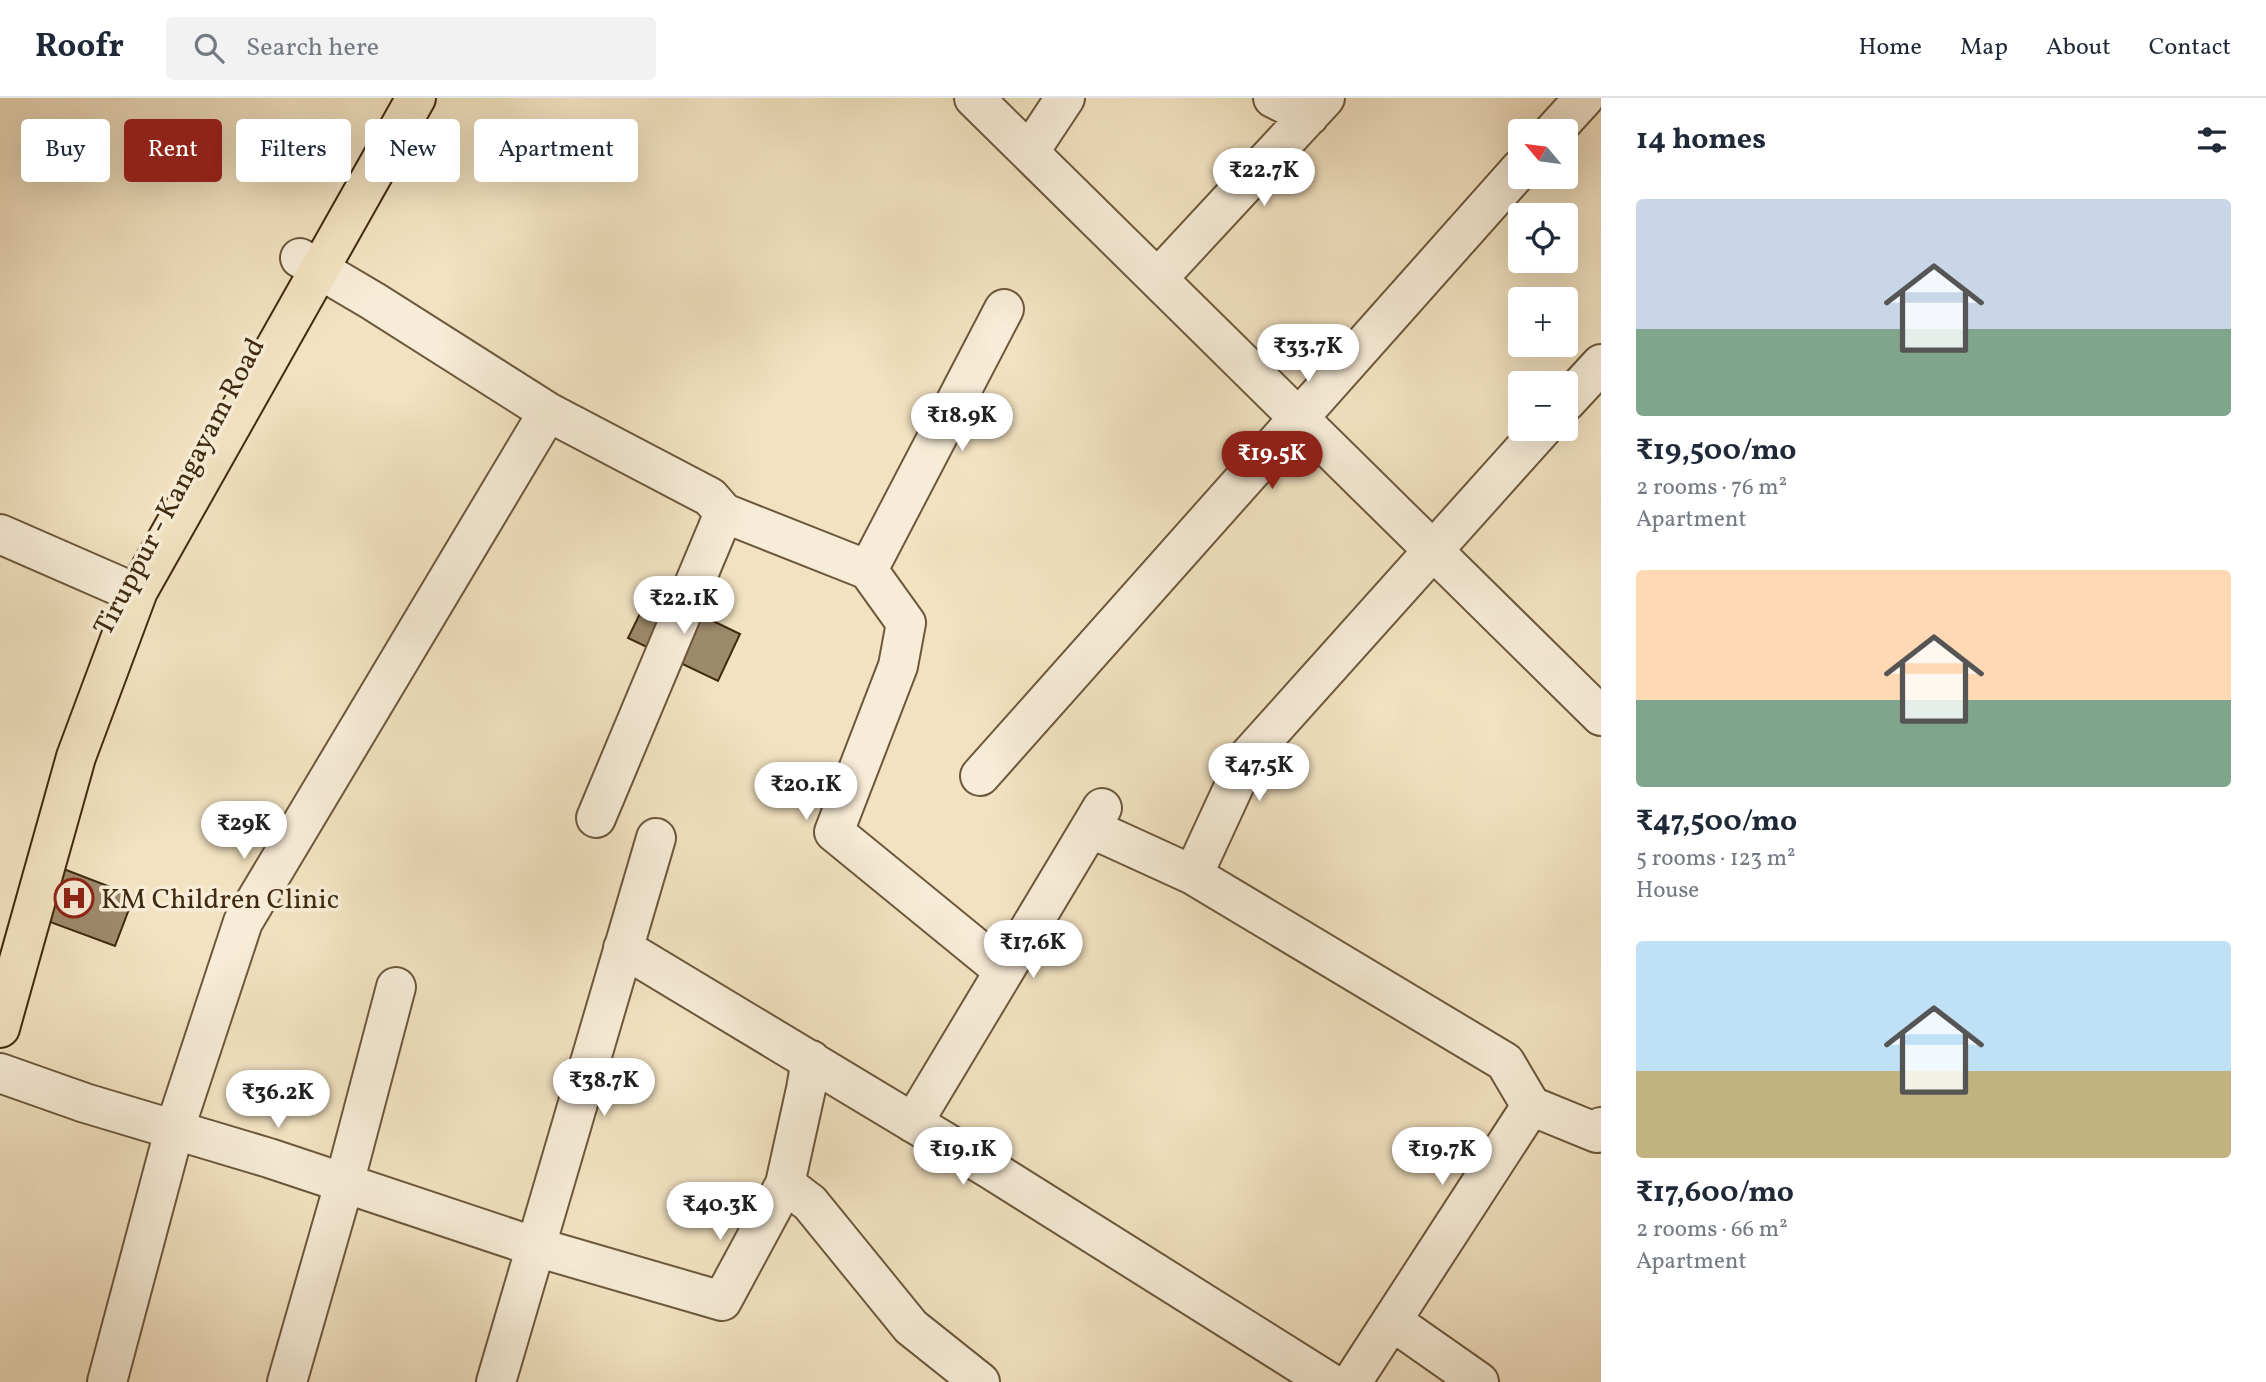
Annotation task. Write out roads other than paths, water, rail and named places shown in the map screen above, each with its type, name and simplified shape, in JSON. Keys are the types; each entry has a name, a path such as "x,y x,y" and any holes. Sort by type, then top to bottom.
{"main road":[{"name":"Tiruppur - Kangayam Road","path":"0,934 67,720 92,650 120,586 309,264 388,98"},
{"path":"0,1028 76,757 138,591 309,264 416,98"}],"street":[{"path":"974,98 1433,549 1595,698"},
{"path":"1030,151 1065,98"},
{"path":"1273,98 1317,107"},
{"path":"1565,119 1584,98"},
{"path":"1158,278 1317,107"},
{"path":"980,776 1508,183"},
{"path":"309,264 548,412 710,497 724,513 868,570 906,622 898,666 834,832 1004,971"},
{"path":"868,570 1004,309"},
{"path":"1578,389 1601,364"},
{"path":"107,1382 174,1131 243,922 548,412"},
{"path":"1193,875 1247,758 1531,441"},
{"path":"596,818 724,513"},
{"path":"0,534 120,586"},
{"path":"913,1122 1096,818 1505,1062 1531,1106 1600,1132"},
{"path":"496,1382 656,838"},
{"path":"623,948 913,1122 1329,1382"},
{"path":"287,1382 344,1184 396,987"},
{"path":"0,1073 174,1131 269,1158 536,1247 722,1301 785,1184 811,1060"},
{"path":"1352,1382 1531,1106"},
{"path":"785,1184 810,1203 911,1327 980,1382"},
{"path":"1392,1321 1479,1382"}],"place":[{"name":"KM Children Clinic","path":"74,898"}]}
